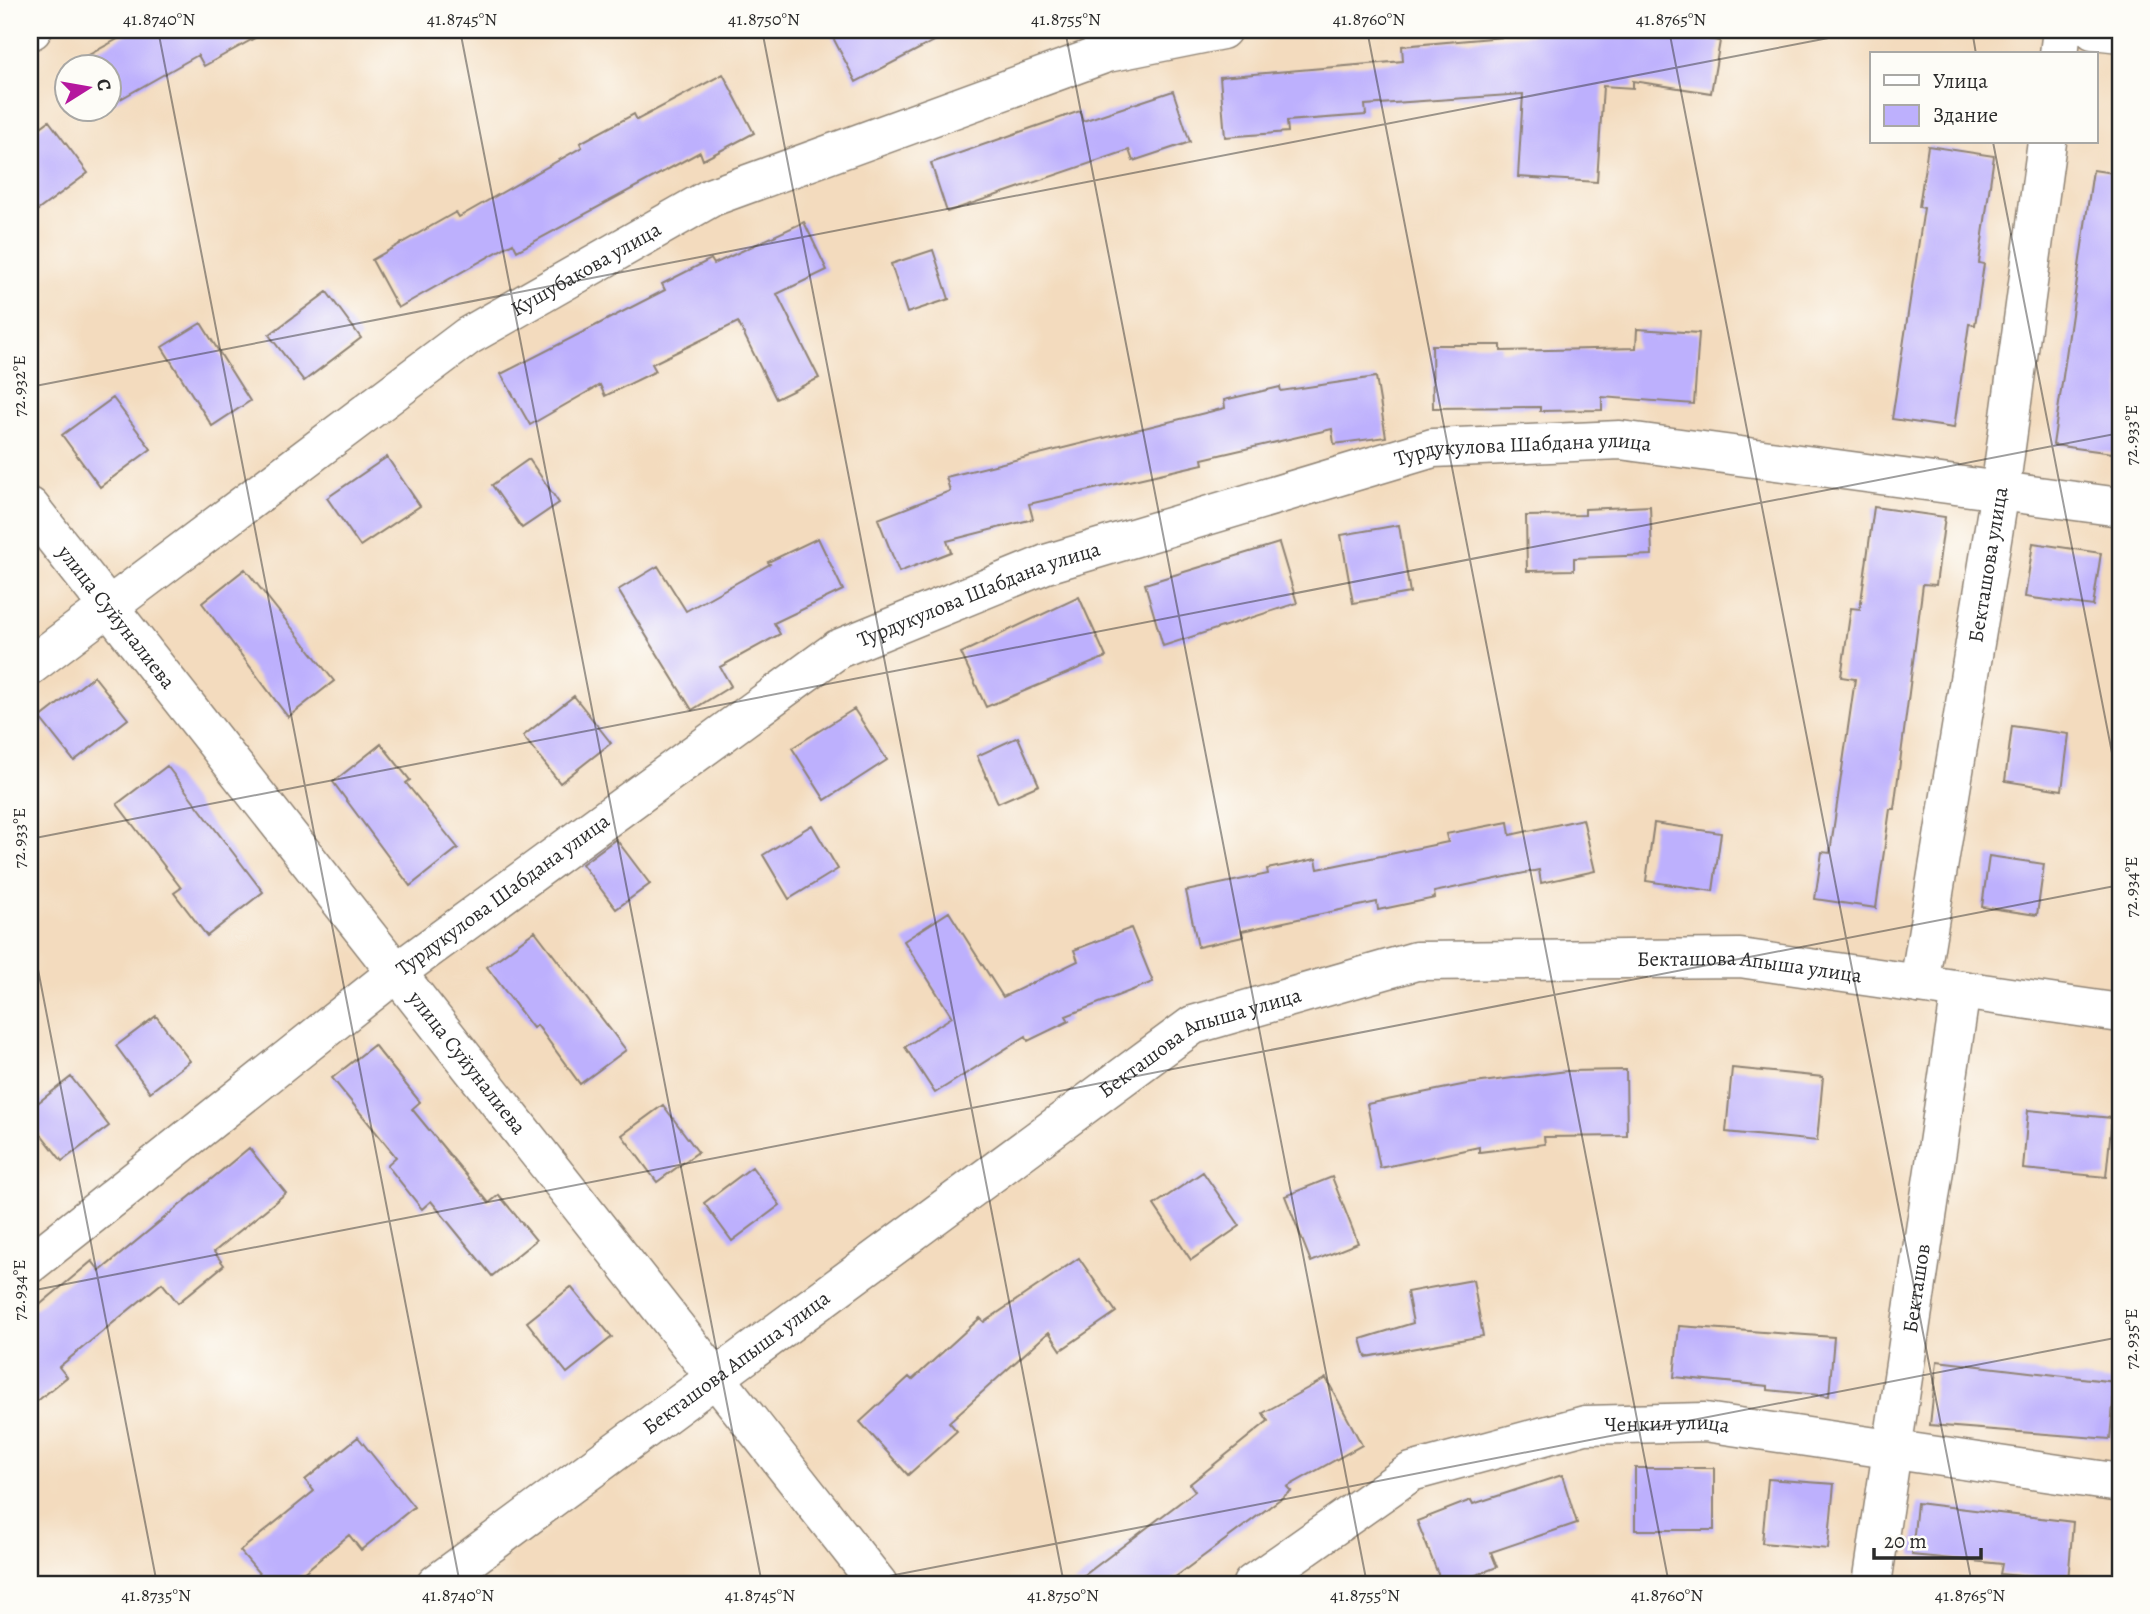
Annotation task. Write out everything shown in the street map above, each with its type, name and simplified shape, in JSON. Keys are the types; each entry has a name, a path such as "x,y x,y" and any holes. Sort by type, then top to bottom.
{"street":[{"name":"Кушубакова улица","path":"30,666 107,605 468,336 712,197 1107,53 1222,30"},
{"path":"2059,52 2062,30"},
{"path":"2093,30 2120,33"},
{"name":"Бекташова улица","path":"1919,984 2000,491 2047,144"},
{"name":"Турдукулова Шабдана улица","path":"30,1264 397,972 838,649 1046,565 1433,448 1620,440 2120,507"},
{"name":"улица Суйуналиева","path":"30,507 878,1584"},
{"name":"Бекташова Апыша улица","path":"436,1584 1194,1025 1416,961 1740,958 2120,1013"},
{"name":"Бекташов","path":"1872,1584 1961,990"},
{"name":"Ченкил улица","path":"1252,1584 1411,1472 1585,1425 1705,1422 2120,1483"}],"building":[{"path":"134,30 269,30 204,66 198,55 122,98 122,52 94,52"},
{"path":"829,30 955,30 856,82"},
{"path":"1580,30 1668,33 1720,41 1711,93 1633,81 1633,88 1603,86 1597,182 1518,177 1523,94 1365,105 1366,115 1287,121 1288,132 1225,137 1220,77 1403,61 1402,46"},
{"path":"723,74 754,133 703,160 700,152 517,251 513,243 398,308 372,260 456,212 459,217 582,147 580,143 634,114 637,120"},
{"path":"1173,91 1190,142 1133,161 1129,150 947,212 931,163 1080,111 1083,121"},
{"path":"49,121 88,173 30,216 30,135"},
{"path":"1928,146 1994,156 1979,263 1984,264 1975,325 1969,324 1954,428 1892,419 1924,208 1919,207"},
{"path":"2093,170 2120,174 2120,454 2053,445"},
{"path":"804,222 827,270 777,294 819,378 776,399 738,322 652,364 656,371 605,396 600,385 530,425 501,374 665,290 662,284 711,259 714,264"},
{"path":"933,250 949,299 907,313 891,264"},
{"path":"327,292 361,338 304,381 269,335"},
{"path":"201,323 250,401 212,426 162,347"},
{"path":"1637,329 1699,333 1694,404 1602,397 1602,410 1540,411 1540,407 1433,408 1432,345 1501,345 1501,351 1636,348"},
{"path":"1376,377 1386,437 1334,444 1332,429 1202,459 1203,464 1029,504 1033,519 947,541 951,552 899,572 878,519 950,491 946,477 1225,408 1224,400 1280,387 1281,391"},
{"path":"113,398 151,449 100,487 62,435"},
{"path":"387,457 420,506 360,546 327,498"},
{"path":"529,459 559,503 522,528 492,485"},
{"path":"1650,506 1652,555 1574,558 1574,570 1527,571 1526,516 1585,515 1585,509"},
{"path":"1874,507 1945,517 1936,585 1923,584 1894,809 1890,809 1876,908 1815,899 1822,852 1830,853 1855,679 1841,677 1851,608 1860,609"},
{"path":"1399,525 1410,593 1353,603 1341,535"},
{"path":"818,538 843,590 774,623 780,634 720,667 731,686 692,710 618,590 658,566 686,611 770,564 768,562"},
{"path":"1279,543 1297,603 1163,646 1145,584"},
{"path":"2033,543 2101,553 2093,606 2025,597"},
{"path":"245,569 334,681 288,717 202,603"},
{"path":"1079,597 1106,657 986,707 961,653"},
{"path":"94,676 128,719 74,761 40,718"},
{"path":"574,696 611,743 560,783 523,736"},
{"path":"854,709 887,760 825,800 792,748"},
{"path":"2012,726 2069,734 2062,790 2005,781"},
{"path":"1018,737 1039,785 998,803 977,756"},
{"path":"381,744 410,780 406,783 458,848 410,886 333,782"},
{"path":"167,766 263,892 207,936 174,893 181,888 117,804"},
{"path":"1583,819 1595,871 1541,883 1539,870 1434,892 1435,898 1378,910 1377,902 1242,931 1243,937 1198,947 1186,891 1268,874 1267,869 1316,859 1318,869 1448,842 1446,834 1508,822 1510,835"},
{"path":"1654,823 1721,833 1713,891 1646,881"},
{"path":"812,825 838,869 789,899 763,855"},
{"path":"616,839 650,884 616,909 582,864"},
{"path":"1989,856 2044,864 2037,915 1982,907"},
{"path":"949,912 1003,997 1078,961 1074,950 1131,928 1153,982 1066,1016 1069,1021 1028,1041 1026,1036 935,1093 905,1047 952,1017 904,941"},
{"path":"535,931 626,1050 580,1084 537,1025 533,1028 487,967"},
{"path":"156,1016 190,1061 150,1092 116,1046"},
{"path":"374,1045 420,1102 412,1109 489,1203 499,1195 536,1240 492,1276 431,1201 422,1209 387,1165 396,1157 332,1078"},
{"path":"1732,1068 1823,1077 1817,1141 1726,1132"},
{"path":"1626,1070 1627,1136 1544,1137 1545,1144 1479,1152 1479,1147 1380,1168 1367,1104 1467,1084 1567,1071"},
{"path":"71,1077 109,1126 62,1161 30,1120 30,1109"},
{"path":"663,1105 698,1152 657,1182 622,1135"},
{"path":"2028,1110 2112,1118 2106,1177 2023,1169"},
{"path":"249,1148 286,1193 214,1252 224,1265 178,1303 162,1283 59,1367 67,1377 30,1407 30,1313 92,1261 100,1271"},
{"path":"752,1167 780,1205 732,1241 704,1203"},
{"path":"1203,1172 1240,1226 1191,1260 1154,1205"},
{"path":"1332,1177 1358,1243 1311,1262 1285,1196"},
{"path":"1079,1258 1116,1312 1061,1350 1049,1332 949,1422 957,1431 908,1475 860,1422 909,1377 912,1380 980,1318 984,1322"},
{"path":"1473,1280 1483,1336 1366,1357 1361,1339 1413,1323 1407,1292"},
{"path":"571,1287 612,1337 567,1373 527,1322"},
{"path":"1679,1326 1834,1337 1829,1396 1768,1390 1768,1386 1674,1377"},
{"path":"1937,1361 2115,1382 2110,1439 1930,1425"},
{"path":"1326,1378 1362,1445 1287,1487 1291,1491 1166,1584 1073,1584 1195,1491 1190,1484 1268,1421 1263,1413"},
{"path":"358,1437 414,1507 361,1550 349,1535 290,1584 268,1584 240,1551 314,1491 305,1480"},
{"path":"1635,1468 1714,1468 1714,1530 1635,1530"},
{"path":"1562,1475 1577,1523 1491,1552 1497,1567 1453,1584 1442,1584 1417,1521 1471,1500 1473,1504"},
{"path":"1768,1479 1834,1484 1828,1549 1762,1543"},
{"path":"1917,1503 2073,1522 2068,1581 2000,1574 2002,1564 1912,1555"}]}
